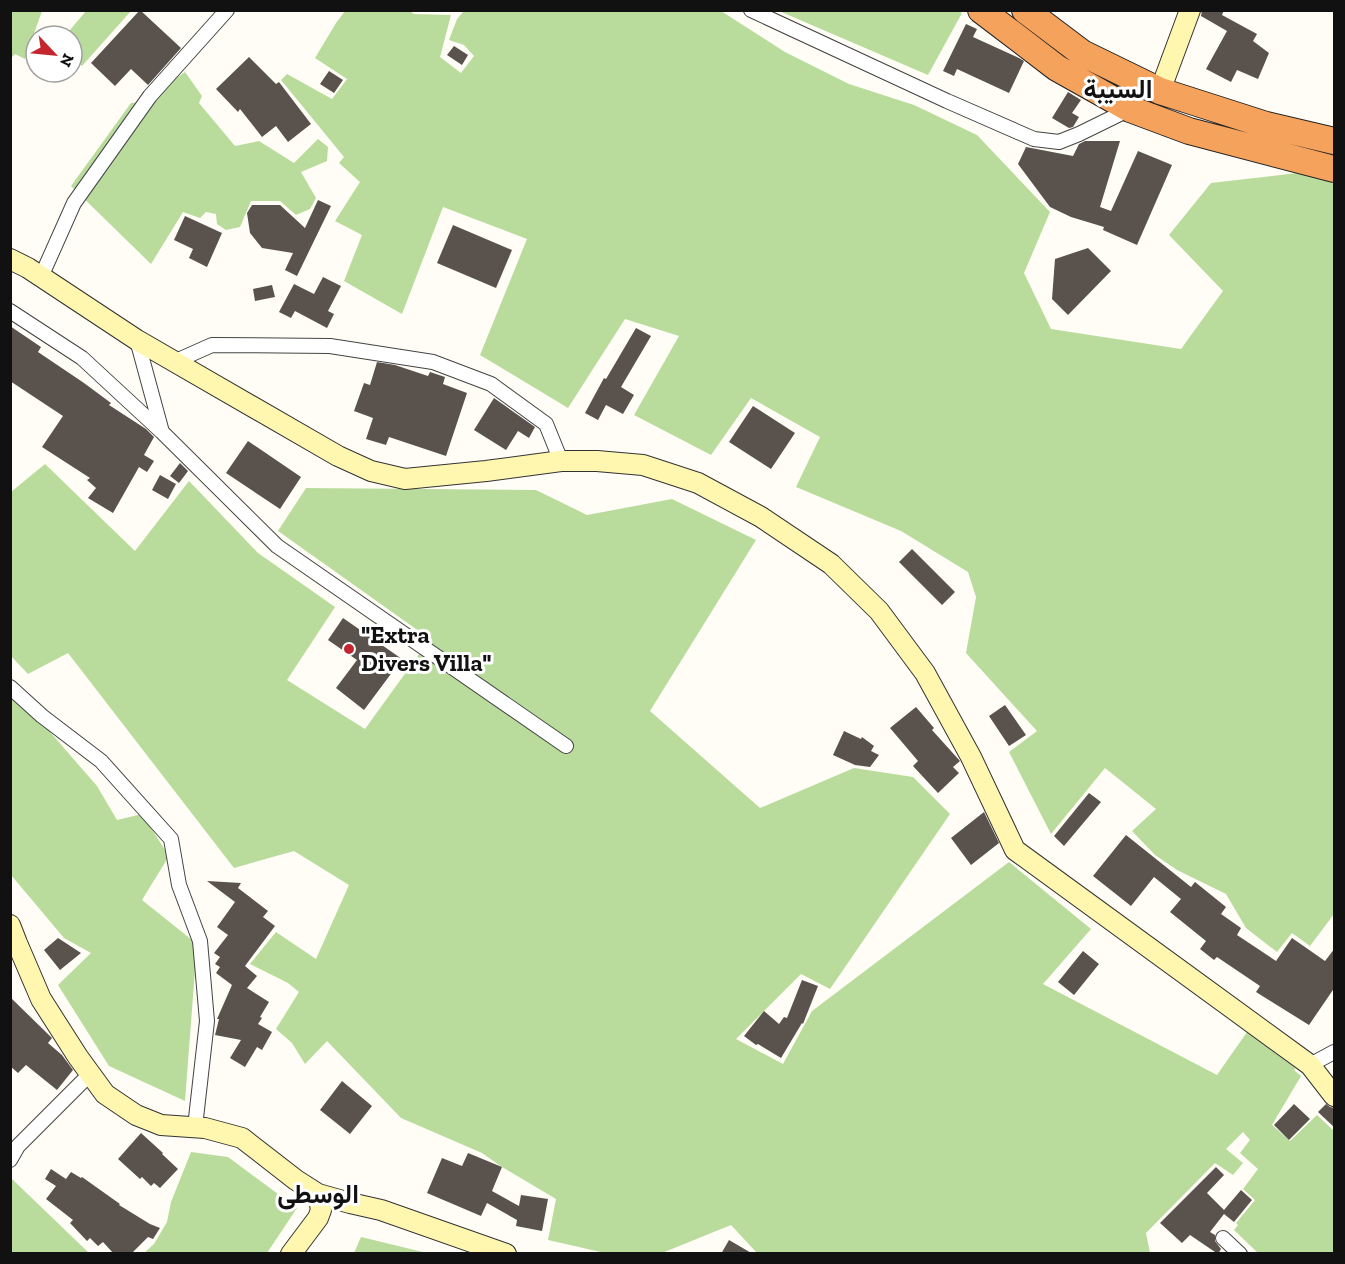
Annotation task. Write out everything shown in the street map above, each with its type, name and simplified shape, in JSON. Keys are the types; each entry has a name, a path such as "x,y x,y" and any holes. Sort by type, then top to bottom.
{"highway":[{"path":"981,10 1057,68 1130,109 1189,131 1335,168"},
{"path":"1025,10 1083,53 1160,91 1266,125 1335,141"}],"main road":[{"path":"1160,91 1190,10"},
{"path":"10,259 137,340 338,456 371,471 405,479 561,461 597,460 643,465 698,483 761,517 831,564 879,611 925,673 1016,850 1310,1065 1335,1096"},
{"path":"10,925 40,999 105,1094 136,1115 161,1125 205,1128 242,1138 318,1194 381,1210 506,1254"},
{"path":"291,1254 318,1218 321,1210 318,1194"}],"street":[{"path":"41,277 74,203 150,96 227,10"},
{"path":"751,10 1034,140 1059,142 1130,109"},
{"path":"10,311 82,358 162,432 277,546 566,747"},
{"path":"137,340 162,432"},
{"path":"176,361 212,345 330,346 433,362 491,384 546,424 561,461"},
{"path":"10,687 42,716 101,761 171,839 179,885 200,941 207,1021 195,1127"},
{"path":"1310,1065 1335,1052"},
{"path":"10,1160 18,1146 90,1074"},
{"path":"1223,1238 1240,1254"}],"green space":[{"path":"11,10 42,11 37,24 24,24 24,58 15,54 11,58"},
{"path":"408,10 414,14 451,15 440,57 461,73 474,56 464,45 449,40 457,19 464,11 721,11 785,52 849,84 914,105 977,135 1050,212 1024,273 1051,329 1181,349 1223,291 1169,235 1211,183 1314,171 1334,177 1334,914 1310,946 1292,933 1277,952 1246,928 1226,894 1177,870 1155,855 1132,831 1156,809 1105,768 1051,834 1009,752 1037,731 966,653 976,597 968,572 901,531 796,487 820,437 751,398 711,455 634,415 679,336 625,319 568,408 480,355 527,239 443,207 402,314 344,281 362,235 335,221 360,182 339,163 344,157 281,80 287,74 332,99 347,79 315,58 345,11"},
{"path":"86,11 131,11 84,64 84,24 75,24"},
{"path":"779,11 959,11 962,13 928,75"},
{"path":"185,72 202,96 199,103 235,146 259,141 294,163 318,139 328,147 327,161 301,172 316,198 310,209 296,215 280,201 251,201 240,227 226,230 217,224 216,214 206,212 200,218 183,212 151,264 71,186 131,103 140,102 117,153 160,89"},
{"path":"45,464 135,551 189,481 258,553 335,607 287,680 365,729 430,639 278,531 306,488 536,490 587,515 672,499 756,540 650,711 760,808 854,768 913,777 950,814 830,989 801,974 736,1039 783,1064 812,1011 1009,862 1091,929 1043,984 1217,1075 1247,1032 1295,1068 1294,1070 1301,1076 1272,1125 1290,1141 1317,1115 1334,1131 1334,1253 1258,1253 1234,1230 1238,1225 1236,1223 1255,1200 1243,1189 1258,1169 1240,1153 1250,1140 1243,1132 1226,1149 1243,1163 1233,1175 1215,1163 1146,1233 1150,1253 757,1253 731,1225 662,1253 605,1253 548,1240 556,1199 482,1153 401,1118 327,1041 305,1064 292,1043 276,1029 299,992 288,983 250,964 276,932 316,959 349,885 294,851 234,868 68,653 28,674 11,656 11,492"},
{"path":"10,688 97,786 117,820 142,814 169,856 142,900 197,944 185,1101 109,1066 58,985 91,953 64,938 11,875"},
{"path":"191,1152 228,1157 297,1208 267,1253 144,1253 154,1244 167,1222 171,1202"},
{"path":"10,1178 89,1253 13,1253 10,1251"},
{"path":"361,1237 427,1253 354,1253"}],"building":[{"path":"140,10 181,48 148,85 131,69 115,86 91,63"},
{"path":"1202,10 1224,10 1222,15 1257,34 1253,41 1269,53 1258,79 1237,70 1231,82 1206,69 1227,31 1201,16"},
{"path":"966,24 977,29 973,37 1024,61 1009,93 957,69 954,76 943,71"},
{"path":"454,46 468,55 462,65 447,55"},
{"path":"249,57 276,84 279,82 311,124 288,142 276,126 262,137 240,109 238,112 216,89"},
{"path":"329,71 343,80 334,93 320,84"},
{"path":"1068,92 1081,100 1072,113 1079,117 1073,127 1069,128 1052,118"},
{"path":"1085,141 1120,141 1100,207 1111,211 1138,151 1172,165 1137,245 1103,230 1104,227 1071,217 1050,207 1018,164 1026,147 1073,156 1079,144"},
{"path":"318,200 331,206 297,276 285,270 293,253 262,248 250,233 247,213 252,205 280,205 305,228"},
{"path":"185,216 222,233 207,267 189,258 193,249 174,240"},
{"path":"453,225 512,250 496,288 437,263"},
{"path":"1088,248 1111,271 1068,315 1052,299 1055,259"},
{"path":"323,277 341,286 328,311 334,314 327,328 295,311 291,318 279,312 294,284 314,294"},
{"path":"272,285 275,297 255,301 253,289"},
{"path":"10,326 41,347 38,352 84,383 111,403 109,405 146,429 154,437 144,455 154,461 147,472 139,467 113,513 88,498 96,488 87,480 90,478 42,447 63,416 10,381"},
{"path":"636,328 651,336 621,387 634,395 623,414 606,405 598,420 585,413"},
{"path":"377,362 395,365 428,376 430,372 445,377 443,384 467,393 446,456 389,437 386,445 366,439 373,418 354,411 364,383 370,385"},
{"path":"494,398 535,427 529,438 518,431 506,450 474,430"},
{"path":"753,406 795,433 771,469 729,442"},
{"path":"248,441 301,477 280,509 226,473"},
{"path":"180,463 188,471 179,483 170,476"},
{"path":"160,475 176,484 168,499 152,490"},
{"path":"912,549 955,592 942,605 899,562"},
{"path":"343,618 402,659 364,710 336,688 357,660 328,640"},
{"path":"1005,705 1026,735 1009,746 989,716"},
{"path":"916,707 934,728 932,730 960,761 953,767 959,773 938,793 913,766 918,761 890,728"},
{"path":"844,731 861,739 862,737 874,746 871,751 879,755 870,767 855,765 833,755"},
{"path":"1089,793 1101,802 1064,846 1054,836"},
{"path":"984,812 999,843 971,865 951,838"},
{"path":"1126,835 1191,887 1195,882 1226,907 1221,914 1241,928 1237,935 1276,961 1292,938 1325,961 1335,948 1335,987 1309,1025 1256,992 1260,986 1217,957 1214,960 1200,949 1206,941 1170,912 1181,899 1154,877 1131,906 1093,876"},
{"path":"207,881 241,883 238,888 268,911 263,917 275,926 245,966 257,976 247,988 269,1002 258,1024 272,1032 262,1050 257,1047 245,1067 230,1058 241,1040 215,1035 219,1019 217,1019 232,985 216,973 220,967 215,964 220,957 214,953 228,935 217,927 235,902"},
{"path":"58,938 81,953 60,970 44,950"},
{"path":"1083,951 1099,964 1074,995 1058,982"},
{"path":"802,980 818,986 803,1024 781,1058 744,1036 764,1011 779,1024 784,1017 787,1018"},
{"path":"10,997 52,1038 48,1043 62,1055 73,1070 57,1090 26,1065 18,1073 10,1066"},
{"path":"342,1081 372,1106 350,1134 320,1110"},
{"path":"1294,1104 1310,1119 1289,1140 1274,1125"},
{"path":"1326,1104 1335,1108 1335,1128 1318,1112"},
{"path":"141,1133 178,1169 160,1188 154,1183 151,1186 142,1177 140,1179 118,1159"},
{"path":"468,1153 502,1167 492,1191 519,1206 521,1195 548,1199 542,1231 516,1226 517,1220 487,1203 481,1216 427,1193 442,1158 462,1166"},
{"path":"1216,1167 1224,1175 1207,1193 1224,1210 1241,1190 1252,1200 1234,1222 1224,1214 1210,1232 1215,1235 1215,1241 1221,1249 1218,1254 1190,1235 1182,1243 1160,1223"},
{"path":"51,1169 66,1179 71,1172 82,1177 119,1205 160,1228 153,1239 148,1237 131,1254 114,1254 103,1242 98,1246 90,1238 87,1241 70,1223 73,1220 46,1199 56,1186 45,1179"},
{"path":"729,1240 753,1254 721,1254"}],"place":[{"name":"\"Extra Divers Villa\"","path":"349,649"}],"district":[{"name":"السيبة","path":"1118,89"},
{"name":"الوسطى","path":"318,1194"}]}
